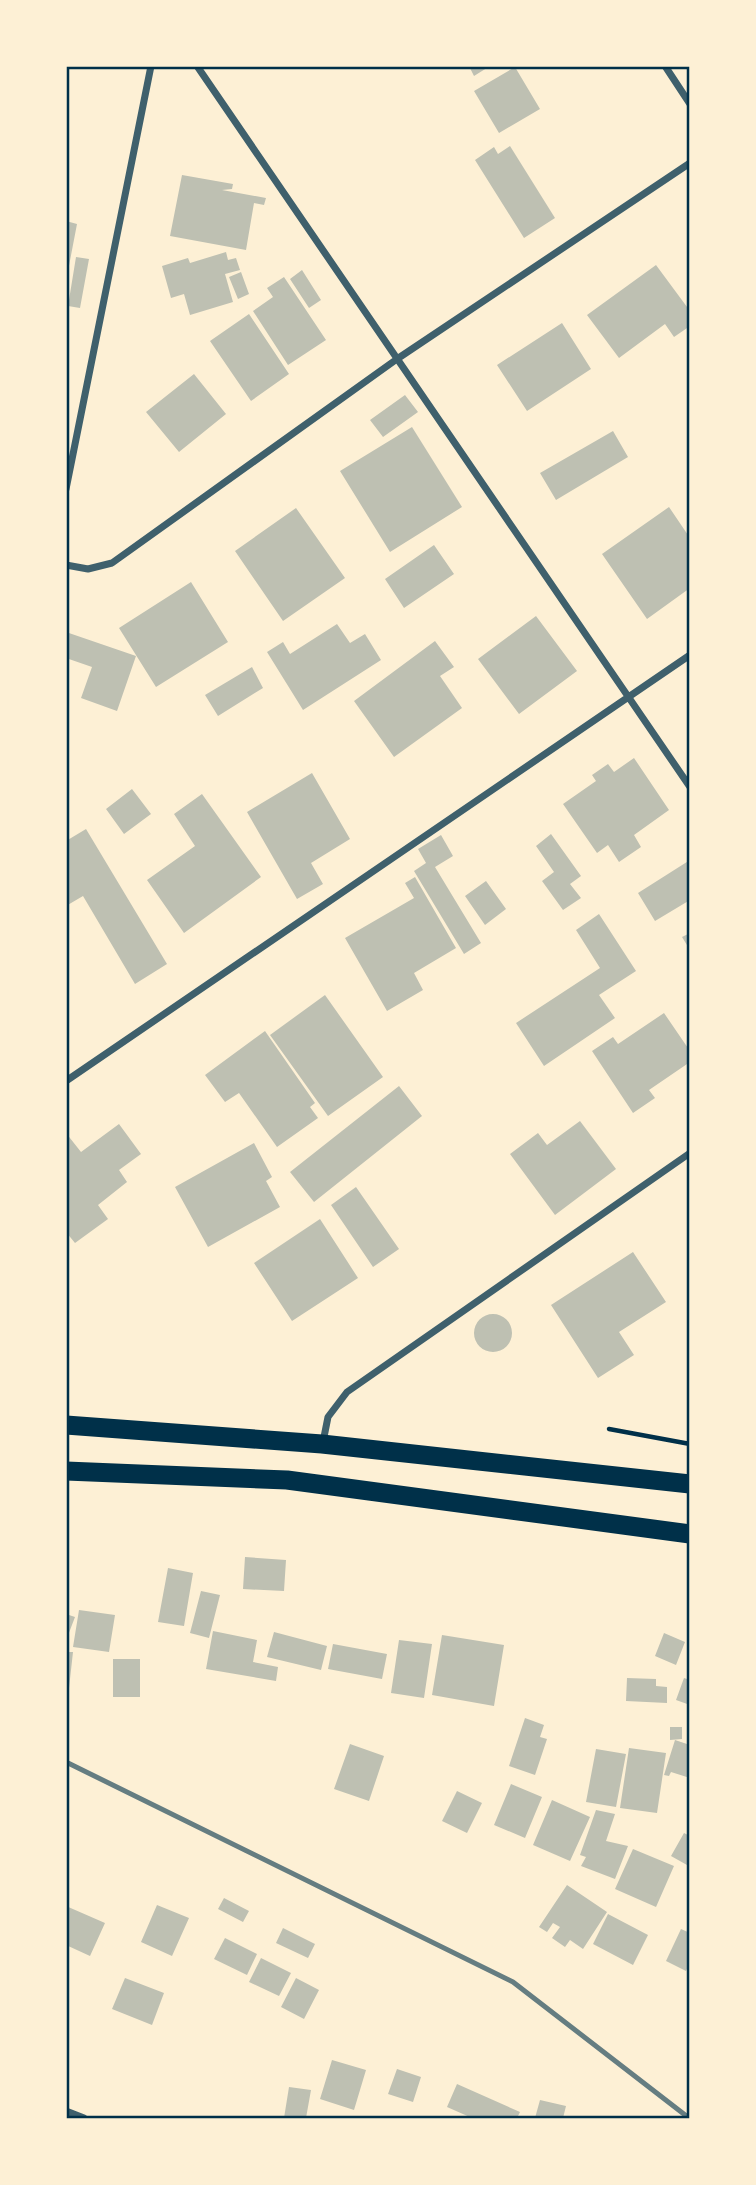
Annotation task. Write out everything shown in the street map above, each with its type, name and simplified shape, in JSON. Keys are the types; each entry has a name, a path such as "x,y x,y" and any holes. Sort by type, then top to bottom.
{"highway":[{"path":"66,1425 322,1444 690,1483"},
{"path":"66,1471 287,1480 690,1534"}],"street":[{"path":"66,489 151,66"},
{"path":"197,66 690,787"},
{"path":"665,66 690,104"},
{"path":"66,565 88,569 112,563 397,359 690,163"},
{"path":"66,1080 690,655"},
{"path":"322,1444 328,1417 347,1392 690,1153"},
{"path":"66,2111 84,2119"}],"path":[{"path":"609,1429 690,1444"}],"building":[{"path":"469,66 490,66 474,76"},
{"path":"515,67 540,109 499,133 474,91"},
{"path":"510,146 555,218 524,238 475,160 494,147 498,154"},
{"path":"182,175 233,184 232,189 222,190 266,198 264,205 254,203 246,250 170,236"},
{"path":"66,221 77,224 68,271 66,271"},
{"path":"226,252 228,260 236,258 240,270 225,274 233,302 190,315 184,294 171,298 162,266 188,258 190,263"},
{"path":"76,257 89,259 80,308 68,306"},
{"path":"656,265 690,311 690,326 674,337 665,324 619,358 587,315"},
{"path":"302,270 321,300 309,308 290,279"},
{"path":"241,272 249,294 238,299 229,277"},
{"path":"284,277 326,340 288,365 253,311 273,297 267,288"},
{"path":"249,314 289,374 251,401 210,341"},
{"path":"562,323 591,369 527,411 497,365"},
{"path":"194,374 226,414 179,452 146,412"},
{"path":"405,395 418,412 383,437 370,420"},
{"path":"412,427 462,507 390,552 340,471"},
{"path":"613,431 628,457 556,500 540,473"},
{"path":"669,507 690,538 690,588 647,619 602,554"},
{"path":"296,508 345,578 283,621 235,551"},
{"path":"434,545 454,574 404,608 385,579"},
{"path":"191,582 228,642 156,687 119,628"},
{"path":"536,616 577,671 519,714 478,659"},
{"path":"337,624 350,643 365,634 381,660 303,710 267,652 283,642 290,654"},
{"path":"66,632 136,656 117,711 81,698 92,667 66,658"},
{"path":"435,641 454,667 440,676 462,708 394,757 354,701"},
{"path":"252,667 263,688 218,716 205,695"},
{"path":"634,758 669,810 634,835 641,847 619,862 608,845 597,853 563,804 596,781 592,775 608,764 614,772"},
{"path":"312,773 350,839 311,863 323,884 297,899 247,812"},
{"path":"132,789 151,814 124,834 106,809"},
{"path":"202,794 261,877 184,933 147,880 195,846 174,814"},
{"path":"86,829 167,964 135,984 83,896 66,906 66,841"},
{"path":"551,834 581,876 570,884 581,898 563,910 542,881 554,872 536,846"},
{"path":"441,835 453,856 435,867 481,943 464,954 414,871 426,863 418,849"},
{"path":"690,860 690,900 655,921 638,893"},
{"path":"415,877 456,948 414,973 423,990 387,1011 345,938 414,898 405,883"},
{"path":"486,881 506,909 485,925 465,896"},
{"path":"599,914 636,971 599,995 615,1018 544,1066 516,1023 600,968 576,930"},
{"path":"690,933 690,950 682,937"},
{"path":"325,995 383,1077 328,1116 270,1035"},
{"path":"664,1013 690,1051 690,1062 649,1090 655,1098 633,1113 592,1051 613,1037 618,1044"},
{"path":"265,1031 315,1103 310,1107 318,1118 277,1147 239,1093 225,1102 205,1075"},
{"path":"399,1086 422,1116 314,1202 290,1172"},
{"path":"580,1121 616,1169 555,1215 510,1154 538,1133 547,1145"},
{"path":"119,1124 141,1154 119,1170 127,1182 98,1205 108,1219 75,1243 66,1232 66,1133 81,1152"},
{"path":"254,1143 272,1177 266,1181 280,1207 208,1247 175,1187"},
{"path":"356,1187 399,1249 373,1267 331,1205"},
{"path":"320,1219 358,1278 292,1321 254,1263"},
{"path":"633,1252 666,1302 619,1332 634,1355 598,1378 551,1305"},
{"path":"493,1314 506,1320 512,1333 506,1346 493,1352 480,1346 474,1333 480,1320"},
{"path":"245,1557 286,1560 284,1591 243,1589"},
{"path":"168,1568 193,1573 184,1626 158,1622"},
{"path":"201,1591 220,1595 209,1638 190,1633"},
{"path":"79,1610 115,1615 109,1652 73,1647"},
{"path":"66,1614 75,1617 67,1638 66,1638"},
{"path":"213,1631 257,1640 253,1662 278,1667 276,1681 206,1669"},
{"path":"274,1632 327,1646 321,1670 267,1657"},
{"path":"664,1633 685,1642 676,1665 655,1656"},
{"path":"442,1635 504,1645 494,1706 432,1695"},
{"path":"399,1640 432,1644 424,1698 391,1693"},
{"path":"333,1644 387,1654 382,1679 328,1669"},
{"path":"66,1652 73,1652 68,1697 66,1697"},
{"path":"113,1659 140,1659 140,1697 113,1697"},
{"path":"627,1678 656,1679 656,1686 667,1687 667,1703 626,1701"},
{"path":"684,1678 690,1680 690,1705 676,1700"},
{"path":"525,1718 544,1725 540,1737 547,1739 535,1775 509,1766"},
{"path":"670,1727 682,1727 682,1739 670,1740"},
{"path":"675,1740 690,1745 690,1778 671,1772 669,1776 664,1775"},
{"path":"350,1744 384,1756 369,1801 334,1789"},
{"path":"629,1748 666,1753 657,1813 620,1808"},
{"path":"596,1749 626,1754 616,1807 586,1802"},
{"path":"511,1784 542,1797 525,1838 494,1825"},
{"path":"457,1791 482,1803 467,1833 442,1821"},
{"path":"552,1800 590,1817 570,1861 533,1845"},
{"path":"596,1810 615,1814 606,1841 628,1846 615,1879 581,1866 586,1857 580,1855"},
{"path":"684,1833 690,1836 687,1865 671,1856"},
{"path":"633,1849 674,1866 656,1907 615,1889"},
{"path":"567,1885 607,1912 583,1949 570,1940 565,1947 552,1938 560,1927 553,1923 547,1932 539,1927"},
{"path":"224,1898 249,1911 243,1922 218,1909"},
{"path":"157,1905 189,1918 172,1956 141,1942"},
{"path":"66,1906 105,1923 90,1956 66,1945"},
{"path":"608,1914 648,1935 633,1965 593,1944"},
{"path":"283,1928 315,1944 308,1958 276,1943"},
{"path":"681,1929 690,1933 690,1962 686,1971 666,1961"},
{"path":"225,1938 257,1954 247,1975 214,1959"},
{"path":"261,1958 291,1973 279,1996 249,1982"},
{"path":"125,1978 164,1993 152,2025 112,2009"},
{"path":"296,1978 319,1990 304,2019 281,2007"},
{"path":"332,2060 366,2070 354,2110 320,2099"},
{"path":"397,2069 421,2077 413,2102 388,2094"},
{"path":"457,2084 520,2112 517,2118 472,2118 447,2107"},
{"path":"289,2087 311,2090 306,2118 284,2118"},
{"path":"540,2100 566,2106 563,2118 535,2118"}],"railway":[{"path":"66,1762 513,1982 689,2118"}]}
